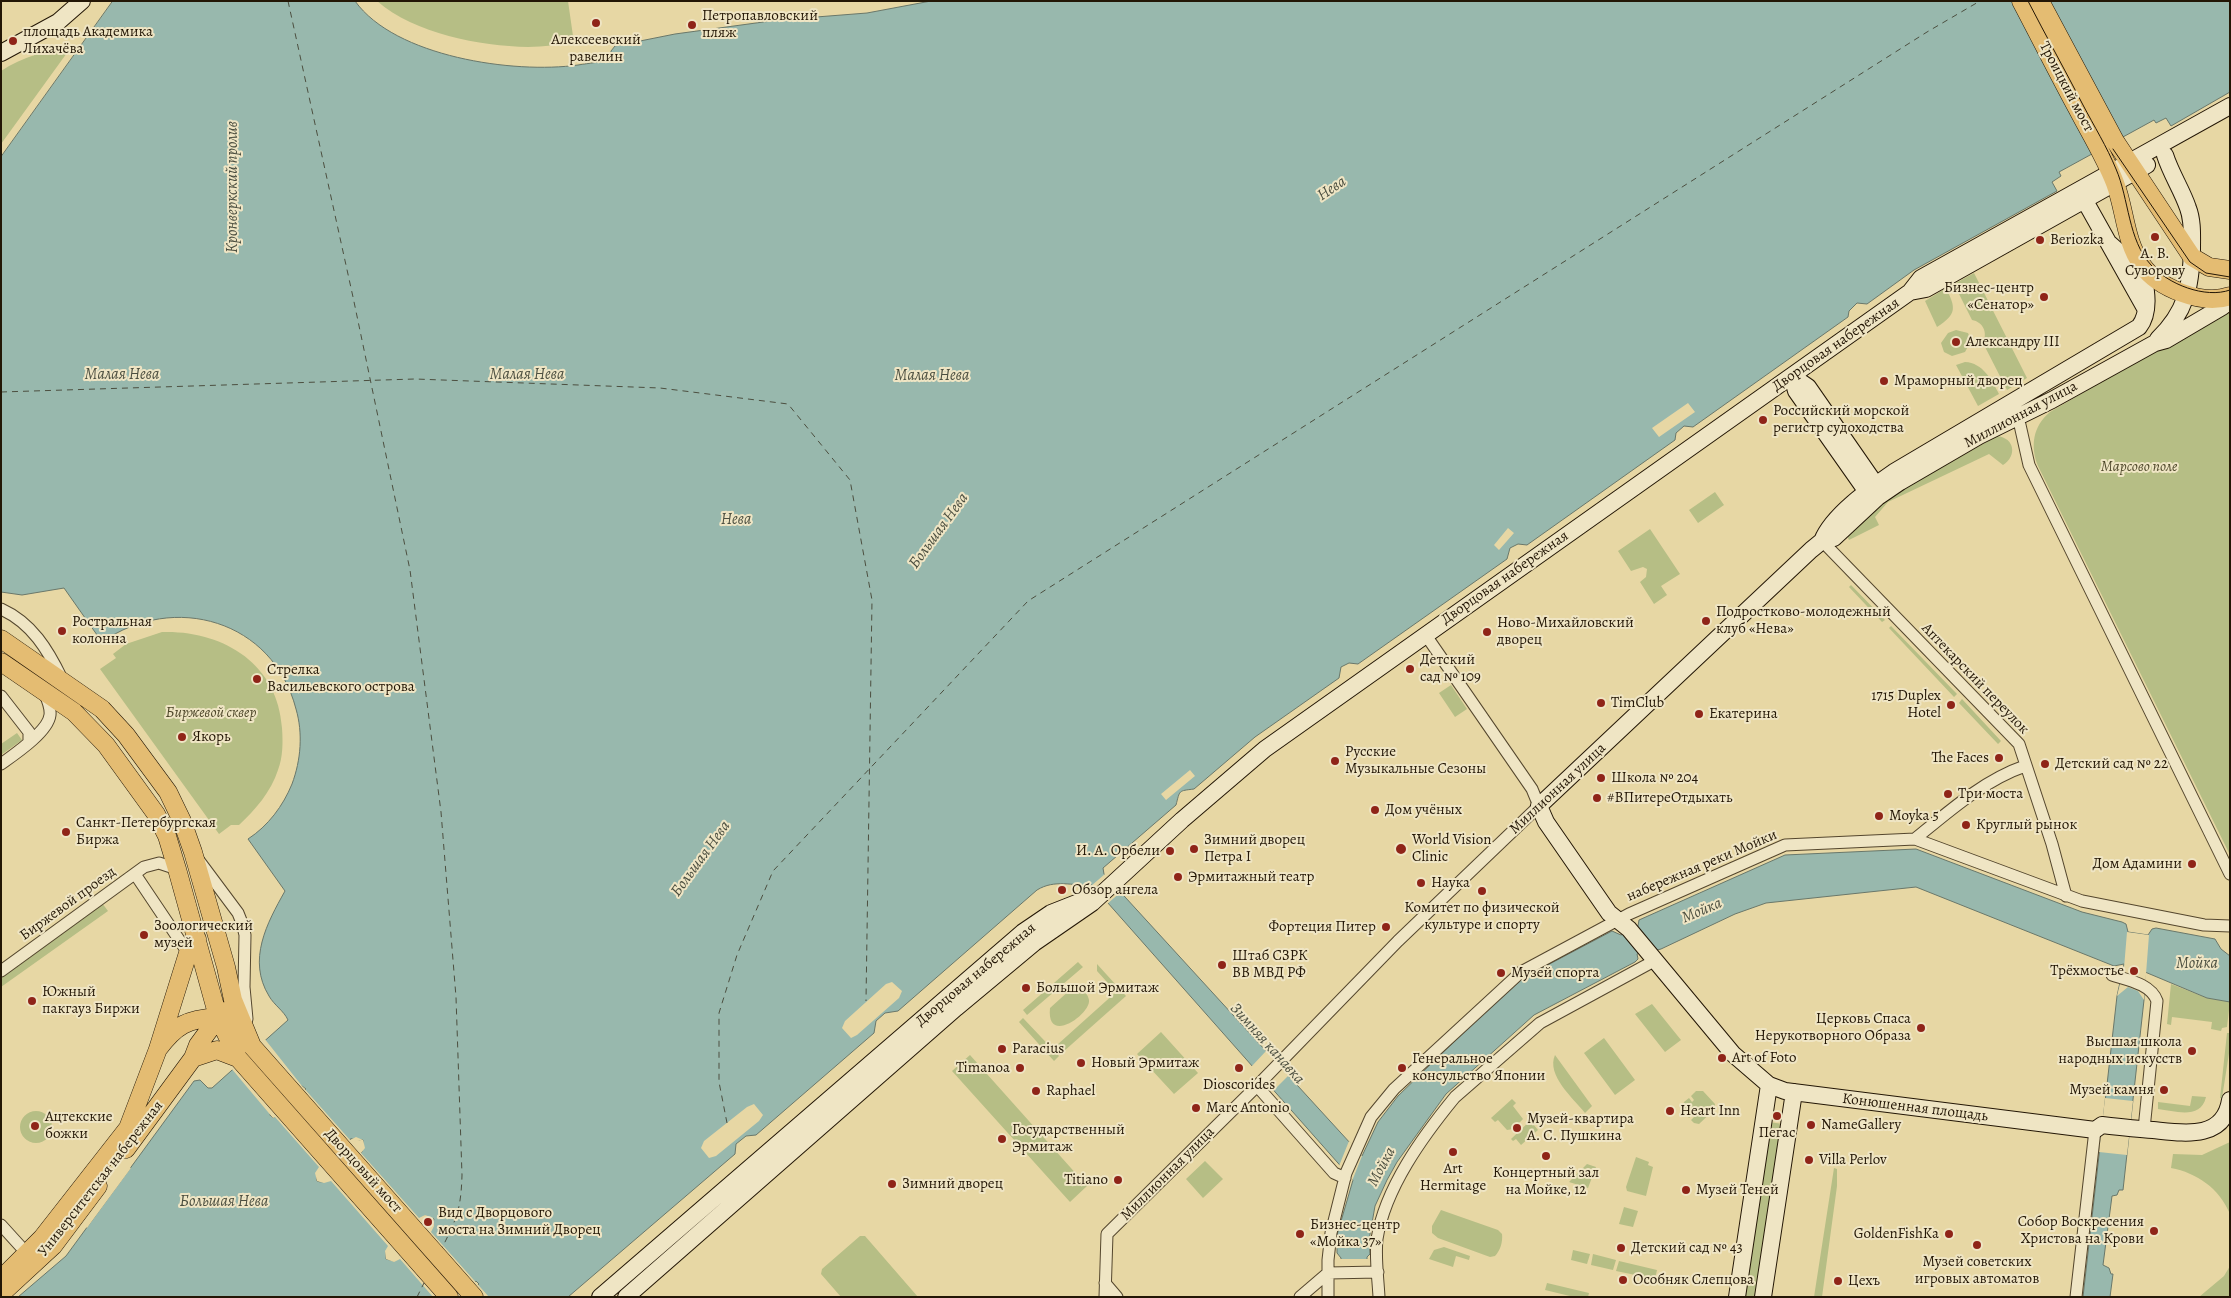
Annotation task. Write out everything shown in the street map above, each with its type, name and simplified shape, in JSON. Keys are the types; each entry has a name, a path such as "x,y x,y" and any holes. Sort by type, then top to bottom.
{"main road":[{"path":"1,53 58,22 82,1"},
{"name":"Троицкий мост","path":"2020,1 2107,145 2131,168 2192,257"},
{"name":"Троицкий мост","path":"2040,1 2107,145 2112,178 2134,250 2142,266"},
{"name":"Дворцовая набережная","path":"626,1297 956,1008 1034,943 1092,903 1097,896 1264,749 1910,292 1921,278 2131,168 2230,106"},
{"name":"Дворцовая набережная","path":"2131,168 2165,156 2230,119"},
{"path":"2155,342 2173,322 2187,295 2192,257 2191,218 2165,156"},
{"name":"Дворцовая набережная","path":"1910,292 1926,289 2085,201 2112,178"},
{"path":"2085,201 2146,309"},
{"path":"2110,244 2128,260 2142,266 2159,280 2187,295 2208,300 2230,296"},
{"path":"2192,257 2209,267 2230,270"},
{"path":"2142,266 2146,288 2146,309"},
{"name":"Миллионная улица","path":"2013,411 2052,400 2155,342 2166,340 2222,308 2230,300"},
{"name":"Миллионная улица","path":"1539,806 1822,541 1834,538 1874,491 2013,411 2139,327 2144,319 2146,309"},
{"path":"1792,376 1796,391 1874,491"},
{"path":"1,639 102,709 126,735 176,805 193,852 226,967 239,993 250,1042"},
{"name":"Дворцовый мост","path":"1,662 65,704 92,730 140,792 162,824 177,870 193,946 218,1017 238,1058 449,1297"},
{"name":"Конюшенная площадь","path":"1539,806 1546,822 1609,913 1623,925 1743,1065 1769,1085 1785,1091 2100,1130 2134,1132"},
{"name":"Дворцовая набережная","path":"600,1297 1023,932 1051,914 1087,898 1097,896"},
{"name":"Университетская набережная","path":"1,1294 32,1258 42,1238 128,1128 158,1049 193,946"},
{"path":"239,993 218,1017 250,1042"},
{"name":"Университетская набережная","path":"158,1049 168,1036 186,1022 218,1017"},
{"name":"Университетская набережная","path":"1,1279 53,1246 193,1058 198,1045 218,1017"},
{"name":"Дворцовый мост","path":"250,1042 474,1297"},
{"path":"193,1058 217,1050 238,1058"},
{"path":"1737,1297 1769,1085"},
{"path":"1763,1297 1794,1092"},
{"path":"2134,1132 2202,1132 2222,1120 2230,1100"},
{"path":"1763,1120 1768,1112 1781,1109 1789,1115 1789,1124"},
{"path":"2134,1132 2196,1143 2215,1137 2230,1125"}],"street":[{"path":"2013,411 2029,465 2230,874"},
{"name":"Аптекарский переулок","path":"1822,541 2019,744 2052,844 2066,896"},
{"path":"1,609 30,628 49,654 63,681"},
{"path":"1425,634 1532,789 1539,806"},
{"path":"1,764 29,743 50,716 50,708 43,691"},
{"path":"1,696 29,732 29,743"},
{"path":"1915,839 1947,813 2001,776 2025,766"},
{"name":"Миллионная улица","path":"1105,1297 1107,1234 1260,1083 1398,941 1539,806"},
{"name":"набережная реки Мойки","path":"1345,1176 1355,1148 1371,1117 1394,1089 1521,972 1623,925 1785,845 1915,839 2082,902 2204,925 2230,926"},
{"path":"193,852 238,912 245,935 239,993"},
{"name":"Биржевой проезд","path":"3,968 144,867 159,863 177,870"},
{"path":"135,874 193,946"},
{"path":"1379,1297 1373,1272 1377,1240 1387,1202 1407,1164 1455,1097 1540,1023 1650,956"},
{"path":"2117,976 2146,987 2155,996 2158,1006 2134,1132"},
{"path":"1260,1083 1334,1173 1345,1176 1331,1233 1334,1273 1328,1297"},
{"path":"2076,1297 2100,1130"},
{"path":"1,1225 32,1258"},
{"path":"1300,1297 1334,1273 1373,1272"},
{"path":"1105,1283 1117,1297"}],"green space":[{"path":"377,1 568,1 574,43 528,47 469,41 429,30 410,22"},
{"path":"72,46 1,144 1,71 35,55"},
{"path":"1974,273 2027,378 2007,390 1983,343 1984,328 1972,320 1954,284"},
{"path":"1946,288 1952,301 1953,310 1948,318 1937,327 1925,301"},
{"name":"Марсово поле","path":"2230,307 2230,855 2038,466 2034,444 2040,424 2050,412"},
{"path":"1956,330 1968,333 1971,341 1965,352 1952,356 1944,352 1941,343 1948,333"},
{"path":"1965,362 1977,365 1982,369 1990,378 1999,394 1978,406 1956,365"},
{"path":"1997,436 2007,440 2012,448 2008,461 2003,465 1989,454 1888,502 1875,517 1879,525 1849,540 1847,536 1895,494"},
{"path":"1715,492 1724,505 1698,523 1689,510"},
{"path":"1650,529 1680,574 1661,586 1667,595 1654,604 1640,582 1646,577 1647,569 1643,567 1631,571 1618,551"},
{"path":"1851,585 1885,620 1882,622 1849,587"},
{"path":"1891,626 1957,694 1954,697 1889,628"},
{"name":"Биржевой сквер","path":"162,632 206,637 225,644 243,655 258,669 270,685 278,705 282,728 282,744 280,765 275,778 257,807 239,825 231,825 219,834 100,669 116,658 113,654 126,644"},
{"path":"1451,685 1467,709 1455,717 1439,693"},
{"path":"1962,699 2001,741 1998,744 1959,703"},
{"path":"17,733 22,740 1,755 1,744"},
{"path":"102,903 108,911 1,987 1,974"},
{"path":"1078,962 1083,967 1027,1015 1023,1010"},
{"path":"1097,964 1126,996 1063,1052 1057,1045 1116,992 1097,971"},
{"path":"2171,984 2207,998 2230,1002 2227,1027 2222,1028 2221,1031 2211,1029 2212,1022 2172,1017 2171,1025 2167,1024"},
{"path":"1079,988 1088,996 1088,1006 1069,1024 1055,1025 1051,1019 1050,1008 1071,989"},
{"path":"1652,1004 1681,1040 1665,1052 1635,1014"},
{"path":"1023,1018 1059,1056 1054,1061 1019,1022"},
{"path":"1161,1032 1198,1073 1174,1094 1137,1054"},
{"path":"2227,1033 2230,1033 2230,1047 2222,1098 2220,1098"},
{"path":"1604,1038 1635,1080 1615,1095 1584,1053"},
{"path":"970,1055 1087,1186 1070,1202 952,1071"},
{"path":"1555,1055 1592,1106 1585,1113 1557,1078 1553,1063"},
{"path":"1696,1091 1703,1091 1715,1104 1715,1109 1699,1124 1694,1123 1691,1120 1694,1117 1692,1115 1689,1118 1682,1109 1684,1102 1689,1098 1692,1102 1694,1100 1691,1096"},
{"path":"2192,1096 2206,1097 2199,1109 2179,1112 2158,1109 2158,1102 2190,1106"},
{"path":"1512,1099 1516,1103 1513,1106 1523,1119 1513,1129 1507,1130 1498,1120 1495,1122 1491,1118"},
{"path":"36,1111 48,1115 52,1127 48,1139 36,1143 24,1139 20,1127 24,1115"},
{"path":"1532,1119 1535,1122 1533,1124 1538,1130 1521,1145 1516,1139 1513,1141 1511,1139"},
{"path":"1769,1122 1783,1124 1757,1297 1743,1297"},
{"path":"2230,1142 2230,1214 2220,1197 2206,1183 2181,1170 2171,1168 2173,1154 2202,1155"},
{"path":"1636,1157 1649,1162 1648,1165 1653,1167 1646,1196 1627,1191 1626,1187"},
{"path":"1205,1161 1223,1179 1203,1198 1186,1179"},
{"path":"1587,1164 1596,1167 1588,1188 1569,1182"},
{"path":"1834,1168 1837,1169 1837,1186 1822,1297 1814,1297"},
{"path":"1624,1207 1638,1211 1633,1227 1619,1224"},
{"path":"1441,1210 1498,1230 1502,1237 1501,1246 1497,1254 1490,1257 1438,1238 1432,1233 1432,1226"},
{"path":"860,1236 865,1236 918,1297 841,1297 821,1274 822,1269"},
{"path":"1444,1247 1470,1256 1469,1260 1456,1256 1453,1267 1429,1259 1434,1250"},
{"path":"1573,1250 1590,1254 1587,1264 1571,1260"},
{"path":"1593,1254 1616,1260 1613,1270 1591,1265"},
{"path":"1619,1261 1657,1270 1655,1279 1616,1271"},
{"path":"2230,1266 2230,1297 2199,1297 2224,1276"},
{"path":"1547,1283 1589,1293 1588,1297 1574,1297 1545,1290"}],"water":[{"name":"Нева","path":"113,1 355,1 373,20 398,36 426,48 490,63 522,67 552,67 599,62 611,57 611,51 615,46 675,34 778,20 867,13 931,1 2230,1 2230,92 2171,126 2166,118 2156,123 2154,120 2059,172 2061,176 2052,182 2057,191 1914,270 1867,304 1857,303 1849,311 1848,317 1693,427 1684,426 1676,433 1675,440 1527,545 1518,544 1510,548 1507,559 1358,664 1349,663 1341,667 1339,678 1255,737 1194,789 1180,792 1176,805 1103,868 1104,874 1362,1156 1378,1122 1398,1096 1497,1000 1523,978 1612,931 1621,935 1638,926 1639,920 1785,855 1916,849 2082,912 2122,922 2126,924 2128,932 2148,935 2152,929 2156,928 2215,939 2221,949 2230,956 2230,1002 2207,998 2145,972 2144,1000 2123,1190 2119,1190 2117,1195 2112,1196 2103,1265 2109,1268 2111,1274 2113,1274 2110,1297 2083,1297 2117,996 2124,964 2114,966 1916,887 1766,903 1735,914 1661,949 1657,950 1653,946 1637,954 1638,959 1635,962 1534,1015 1446,1094 1397,1162 1375,1206 1369,1240 1370,1254 1367,1257 1367,1297 1341,1297 1341,1258 1337,1253 1337,1235 1353,1180 1092,885 1057,884 1037,890 898,1011 885,1013 876,1021 874,1033 756,1135 746,1136 736,1144 735,1154 568,1297 465,1297 479,1284 476,1281 458,1297 18,1297 66,1256 194,1081 200,1080 208,1088 212,1088 288,1020 269,996 260,969 260,955 266,929 285,891 248,839 268,822 279,808 292,784 300,746 300,727 296,709 284,679 266,654 243,636 217,623 189,618 159,619 130,627 102,642 64,588 22,595 1,592 1,157","holes":["302,1086 306,1089 273,1118 270,1115","351,1139 363,1140 362,1152 347,1167 328,1180 317,1181 319,1170","425,1216 434,1219 431,1229 394,1261 386,1259 388,1248"]}],"pier":[{"path":"1688,403 1695,412 1659,437 1652,428"},
{"path":"1508,528 1514,533 1499,550 1494,545"},
{"path":"1190,770 1195,776 1166,800 1161,794"},
{"path":"1105,874 1122,891 1106,905 1091,886"},
{"path":"2127,932 2149,935 2144,1000 2138,991 2128,987 2117,996 2124,968"},
{"path":"892,982 902,991 899,998 857,1035 851,1038 842,1028 845,1021 886,984"},
{"path":"264,1038 302,1086 350,1140 356,1137 363,1140 365,1148 361,1153 419,1218 425,1215 433,1218 434,1226 431,1232 489,1297 433,1297 400,1259 394,1262 386,1259 385,1251 388,1246 331,1181 324,1183 317,1181 315,1173 319,1167 275,1117 273,1118 231,1068","holes":["360,1140 362,1143 359,1152 329,1178 319,1180 318,1177 321,1169 356,1141","429,1219 432,1222 428,1230 399,1256 389,1258 387,1255 391,1247 420,1221"]},
{"path":"1267,1050 1289,1075 1273,1091 1251,1067"},
{"path":"2105,1098 2133,1101 2127,1155 2099,1152"},
{"path":"754,1104 763,1115 759,1121 716,1156 709,1158 701,1148 704,1141 747,1107"},
{"path":"1349,1141 1362,1156 1352,1181 1339,1166"},
{"path":"129,1167 131,1168 87,1228 85,1226"},
{"path":"1340,1259 1368,1259 1368,1297 1340,1297"}],"ferry route":[{"path":"288,1 353,297 410,570 441,812 456,997 462,1175 461,1197 457,1213 442,1248"},
{"path":"727,1123 719,1082 719,1013 737,955 773,871 1028,601 1927,32 1980,1"},
{"path":"1,392 415,379 660,388 788,404 850,480 872,600 866,1001"},
{"path":"417,1297 424,1283"}],"tram line":[{"path":"2028,1 2105,145 2120,181 2133,232 2143,255 2158,272 2177,284 2210,293 2230,290"},
{"path":"2113,149 2190,262 2206,273 2230,277"}],"place":[{"name":"Алексеевский равелин","path":"596,23"},
{"name":"Петропавловский пляж","path":"692,25"},
{"name":"площадь Академика Лихачёва","path":"13,41"},
{"name":"А. В. Суворову","path":"2155,237"},
{"name":"Beriozka","path":"2040,240"},
{"name":"Бизнес-центр «Сенатор»","path":"2044,297"},
{"name":"Александру III","path":"1956,342"},
{"name":"Мраморный дворец","path":"1884,381"},
{"name":"Российский морской регистр судоходства","path":"1763,420"},
{"name":"Подростково-молодежный клуб «Нева»","path":"1706,621"},
{"name":"Ростральная колонна","path":"62,631"},
{"name":"Ново-Михайловский дворец","path":"1487,632"},
{"name":"Детский сад № 109","path":"1410,669"},
{"name":"Стрелка Васильевского острова","path":"257,679"},
{"name":"TimClub","path":"1601,703"},
{"name":"1715 Duplex Hotel","path":"1951,705"},
{"name":"Екатерина","path":"1699,714"},
{"name":"Якорь","path":"182,737"},
{"name":"The Faces","path":"1999,758"},
{"name":"Русские Музыкальные Сезоны","path":"1335,761"},
{"name":"Детский сад № 22","path":"2045,764"},
{"name":"Школа № 204","path":"1601,778"},
{"name":"Три моста","path":"1948,794"},
{"name":"#ВПитереОтдыхать","path":"1597,798"},
{"name":"Дом учёных","path":"1375,810"},
{"name":"Moyka 5","path":"1879,816"},
{"name":"Круглый рынок","path":"1966,825"},
{"name":"Санкт-Петербургская Биржа","path":"66,832"},
{"name":"Зимний дворец Петра I","path":"1194,849"},
{"name":"World Vision Clinic","path":"1401,849"},
{"name":"И. А. Орбели","path":"1170,851"},
{"name":"Дом Адамини","path":"2192,864"},
{"name":"Эрмитажный театр","path":"1178,877"},
{"name":"Наука","path":"1421,883"},
{"name":"Обзор ангела","path":"1062,890"},
{"name":"Комитет по физической культуре и спорту","path":"1482,891"},
{"name":"Фортеция Питер","path":"1386,927"},
{"name":"Зоологический музей","path":"144,935"},
{"name":"Штаб СЗРК ВВ МВД РФ","path":"1222,965"},
{"name":"Трёхмостье","path":"2134,971"},
{"name":"Музей спорта","path":"1501,973"},
{"name":"Большой Эрмитаж","path":"1026,988"},
{"name":"Южный пакгауз Биржи","path":"32,1001"},
{"name":"Церковь Спаса Нерукотворного Образа","path":"1921,1028"},
{"name":"Paracius","path":"1002,1049"},
{"name":"Высшая школа народных искусств","path":"2192,1051"},
{"name":"Art of Foto","path":"1722,1058"},
{"name":"Новый Эрмитаж","path":"1081,1063"},
{"name":"Timanoa","path":"1020,1068"},
{"name":"Dioscorides","path":"1239,1068"},
{"name":"Генеральное консульство Японии","path":"1402,1068"},
{"name":"Музей камня","path":"2164,1090"},
{"name":"Raphael","path":"1036,1091"},
{"name":"Marc Antonio","path":"1196,1108"},
{"name":"Heart Inn","path":"1670,1111"},
{"name":"Пегас","path":"1777,1116"},
{"name":"NameGallery","path":"1811,1125"},
{"name":"Ацтекские божки","path":"35,1126"},
{"name":"Музей-квартира А. С. Пушкина","path":"1517,1128"},
{"name":"Государственный Эрмитаж","path":"1002,1139"},
{"name":"Art Hermitage","path":"1453,1152"},
{"name":"Концертный зал на Мойке, 12","path":"1546,1156"},
{"name":"Villa Perlov","path":"1809,1160"},
{"name":"Titiano","path":"1118,1180"},
{"name":"Зимний дворец","path":"892,1184"},
{"name":"Музей Теней","path":"1686,1190"},
{"name":"Вид с Дворцового моста на Зимний Дворец","path":"428,1222"},
{"name":"Собор Воскресения Христова на Крови","path":"2154,1231"},
{"name":"Бизнес-центр «Мойка 37»","path":"1300,1234"},
{"name":"GoldenFishKa","path":"1949,1234"},
{"name":"Музей советских игровых автоматов","path":"1977,1245"},
{"name":"Детский сад № 43","path":"1621,1248"},
{"name":"Особняк Слепцова","path":"1623,1280"},
{"name":"Цехъ","path":"1838,1281"}],"water label":[{"name":"Кронверкский пролив","path":"233,187"},
{"name":"Малая Нева","path":"122,375"},
{"name":"Малая Нева","path":"527,375"},
{"name":"Малая Нева","path":"932,376"},
{"name":"Большая Нева","path":"939,531"},
{"name":"Большая Нева","path":"701,859"},
{"name":"Мойка","path":"1702,911"},
{"name":"Мойка","path":"2197,964"},
{"name":"Зимняя канавка","path":"1267,1044"},
{"name":"Мойка","path":"1382,1167"},
{"name":"Большая Нева","path":"224,1202"}]}
